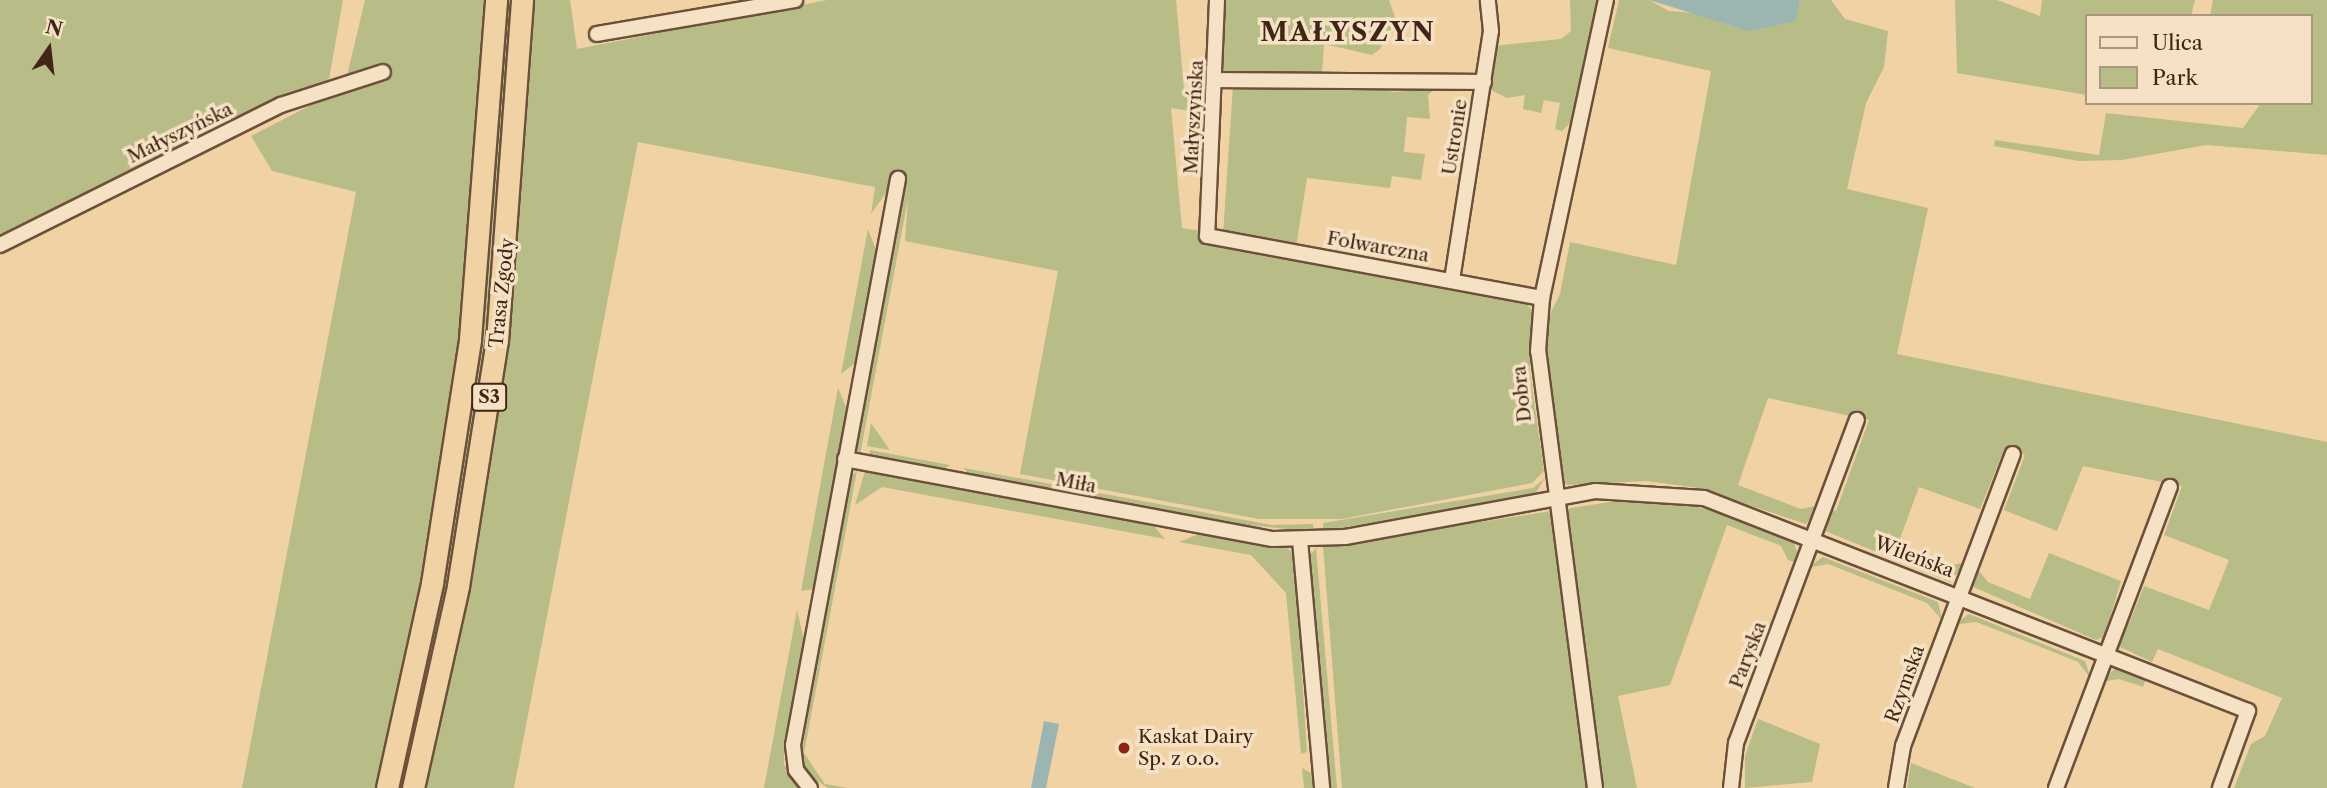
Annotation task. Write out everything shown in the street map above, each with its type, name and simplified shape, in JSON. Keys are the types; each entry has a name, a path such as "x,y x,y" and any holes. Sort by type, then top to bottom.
{"highway":[{"name":"Trasa Zgody","path":"387,788 432,583 461,402 488,172 496,0"},
{"name":"Trasa Zgody","path":"413,788 458,586 497,341 522,0"}],"street":[{"path":"597,34 795,0"},
{"name":"Małyszyńska","path":"1207,236 1216,80 1217,0"},
{"name":"Ustronie","path":"1452,279 1484,82 1488,0"},
{"name":"Dobra","path":"1595,788 1538,373 1542,298 1606,0"},
{"name":"Małyszyńska","path":"0,245 281,105 383,72"},
{"path":"1216,80 1299,76 1375,86 1484,82"},
{"path":"810,788 796,770 793,745 898,179"},
{"name":"Folwarczna","path":"1207,236 1452,279 1542,298"},
{"name":"Paryska","path":"1731,788 1736,744 1857,420"},
{"name":"Rzymska","path":"1896,788 1903,746 2013,454"},
{"name":"Miła","path":"845,459 1300,540 1555,498"},
{"path":"2056,788 2170,487"},
{"name":"Wileńska","path":"1555,498 1614,489 1679,493 1813,538 2248,711 2220,788"},
{"path":"1300,540 1322,788"}],"green space":[{"path":"0,0 343,0 329,79 0,234"},
{"path":"365,0 570,0 577,49 827,0 1176,0 1184,90 1202,88 1202,77 1208,76 1209,90 1196,112 1171,108 1182,228 1201,231 1200,240 1526,303 1532,310 1530,371 1544,471 1532,483 1342,519 1259,519 1020,474 1058,271 905,241 908,199 860,455 854,445 902,193 888,190 871,214 875,187 638,142 514,788 242,788 356,192 272,171 251,136 344,88"},
{"path":"1220,0 1389,0 1396,20 1380,49 1372,55 1324,44 1322,72 1365,79 1480,74 1479,79 1373,83 1219,76"},
{"path":"1570,0 1601,0 1574,119 1562,131 1555,129 1560,103 1544,100 1541,113 1523,109 1525,95 1507,98 1487,88 1493,46 1561,39 1571,31"},
{"path":"1619,0 1649,0 1669,11 1796,21 1800,0 1831,0 1845,19 1888,31 1884,67 1866,103 1847,189 1928,208 1897,354 2327,442 2327,788 2234,788 2251,744 2265,736 2282,698 2158,649 2152,662 2118,646 2122,623 2128,626 2144,586 2209,610 2229,560 2164,535 2182,486 2083,466 2057,531 2004,510 2025,455 2004,450 1980,509 1919,487 1897,547 1946,566 1966,562 1950,582 1825,531 1829,509 1836,511 1869,420 1768,398 1738,485 1801,509 1820,505 1806,524 1698,488 1647,481 1568,485 1560,480 1546,381 1548,318 1560,294 1570,242 1676,265 1711,71 1608,48"},
{"path":"1955,0 1997,0 2040,16 2042,0 2195,0 2192,14 2086,14 2086,95 1957,73"},
{"path":"2213,0 2327,0 2327,155 2206,145 2122,160 2079,161 1994,146 1995,140 2099,155 2106,113 2243,128 2260,105 2313,105 2313,14 2210,14"},
{"path":"1320,82 1395,92 1436,88 1428,95 1430,119 1407,117 1404,152 1425,154 1421,180 1392,176 1390,188 1307,178 1296,247 1223,235 1233,85"},
{"path":"868,229 876,250 855,363 841,374"},
{"path":"838,388 847,409 813,589 801,591"},
{"path":"871,423 890,450 867,446"},
{"path":"870,450 950,465 940,471 868,458"},
{"path":"964,468 1272,525 1313,524 1314,532 1211,521 969,475"},
{"path":"857,471 804,753 825,784 848,788 828,788 806,773 801,756 848,479"},
{"path":"865,471 1153,525 1165,539 882,487 855,505"},
{"path":"1545,478 1535,494 1323,531 1323,523 1533,488"},
{"path":"1617,501 1691,505 1730,516 1793,540 1799,557 1797,563 1788,560 1781,546 1727,525 1670,685 1618,696 1637,788 1342,788 1323,546"},
{"path":"1199,534 1282,545 1294,553 1307,752 1301,754 1286,593 1251,555 1179,542"},
{"path":"1316,548 1337,788 1328,788 1308,558"},
{"path":"2049,553 2121,581 2104,637 2096,640 1969,585 1975,566 1988,582 2030,599"},
{"path":"1823,557 1938,602 1942,620 1927,603 1828,564 1807,568"},
{"path":"797,610 804,640 784,742 784,764 798,788 764,788"},
{"path":"1969,614 2085,661 2091,679 2078,662 2028,642 1976,622 1953,625"},
{"path":"2117,667 2146,679 2143,687 2119,679 2100,682"},
{"path":"1758,719 1820,744 1812,782 1745,788 1745,756"},
{"path":"1911,763 1975,788 1907,788"},
{"path":"1302,768 1314,775 1315,788 1304,788"}],"water":[{"path":"1649,0 1800,0 1796,21 1749,31"},
{"path":"1044,721 1059,724 1046,788 1031,788"}],"place":[{"name":"Kaskat Dairy Sp. z o.o.","path":"1124,748"}],"district":[{"name":"MAŁYSZYN","path":"1348,33"}]}
